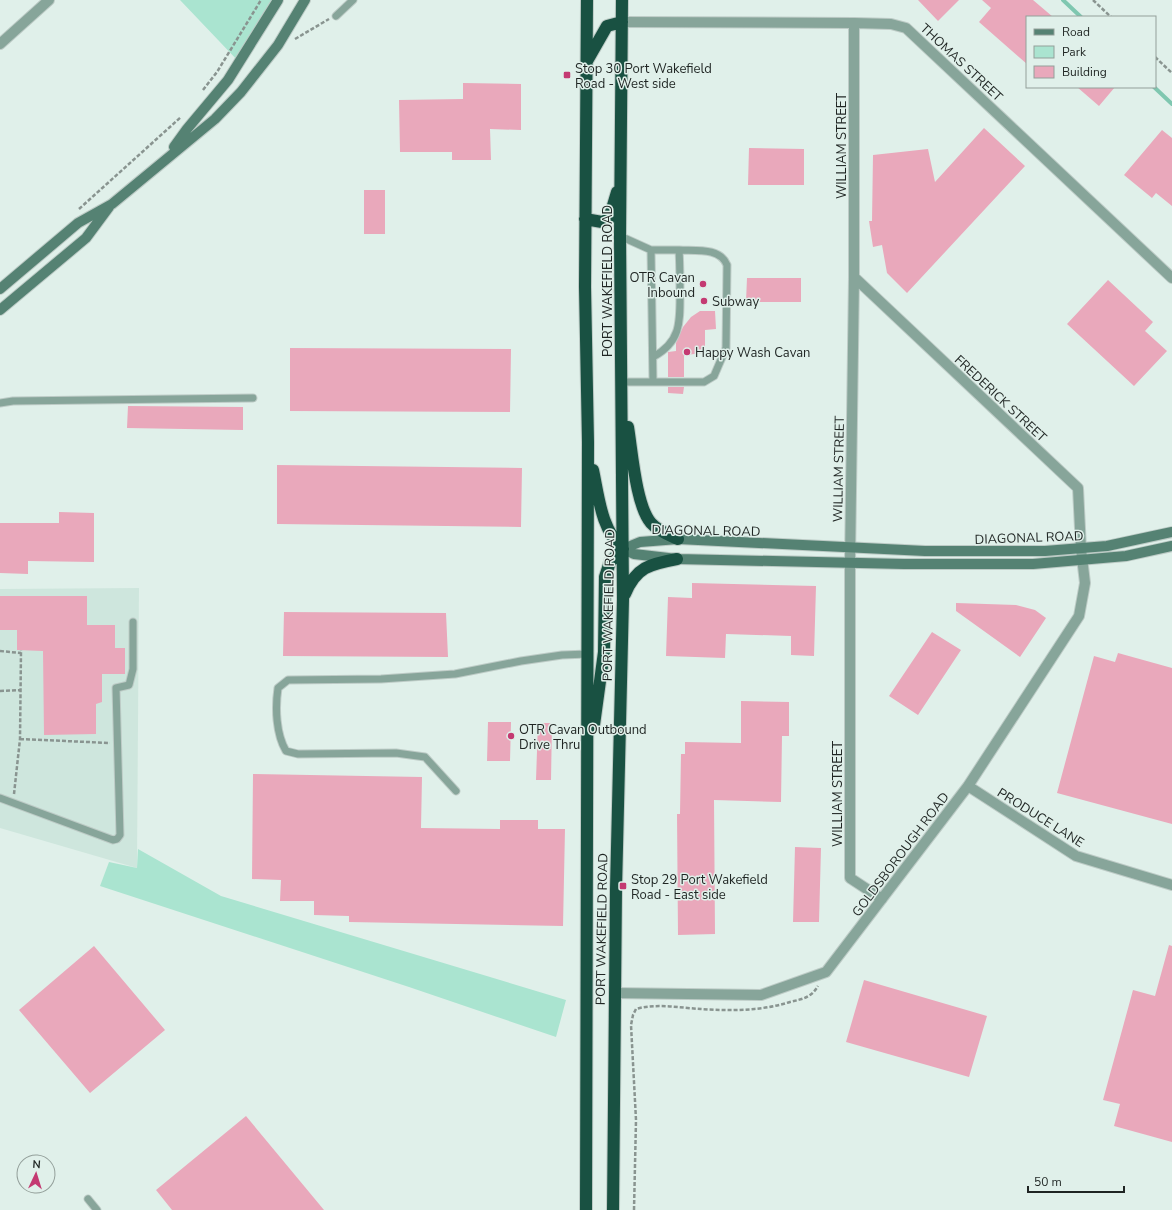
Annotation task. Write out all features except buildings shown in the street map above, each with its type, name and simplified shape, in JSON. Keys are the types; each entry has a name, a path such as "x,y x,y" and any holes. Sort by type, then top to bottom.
{"highway":[{"name":"PORT WAKEFIELD ROAD","path":"586,1210 588,442 585,219 587,0"},
{"name":"PORT WAKEFIELD ROAD","path":"609,1208 623,599 620,236 622,0"},
{"path":"586,64 607,26 622,22"},
{"path":"585,219 602,222 609,219 621,178"},
{"path":"621,382 636,482 642,503 652,524 678,539"},
{"path":"588,442 601,507 609,533 623,549 610,562 604,577 604,652 588,768"},
{"path":"623,599 630,581 646,566 677,559"}],"street":[{"path":"0,44 49,0"},
{"path":"167,156 187,128 228,80 278,0"},
{"path":"0,310 86,238 112,204 167,156 215,119 241,92 278,45 305,0"},
{"name":"THOMAS STREET","path":"622,22 854,23 891,24 906,28 1172,278"},
{"name":"WILLIAM STREET","path":"854,23 854,276 850,548 850,878 882,899"},
{"path":"0,289 78,223 112,204"},
{"name":"FREDERICK STREET","path":"854,276 1078,488 1082,561"},
{"name":"DIAGONAL ROAD","path":"623,549 640,542 678,539 850,548 993,552 1081,549 1137,540 1172,532"},
{"name":"DIAGONAL ROAD","path":"623,549 634,554 677,559 988,564 1082,561 1126,556 1172,546"},
{"name":"GOLDSBOROUGH ROAD","path":"826,972 968,786 1079,616 1085,582 1082,561"},
{"name":"PRODUCE LANE","path":"968,786 1076,856 1172,885"},
{"path":"614,993 761,995 826,972"}],"lane":[{"path":"336,16 353,0"},
{"path":"620,236 652,250 710,252 716,254 726,262 727,269 726,348 714,376 704,382 621,382"},
{"path":"652,250 653,382"},
{"path":"653,357 664,350 672,342 680,322 680,250"},
{"path":"0,403 13,401 253,398"},
{"path":"0,798 113,840 117,839 120,835 116,688 129,685 133,669 133,622"},
{"path":"456,791 425,757 396,753 298,754 286,751 279,739 278,688 288,680 381,679 455,674 521,661 562,655 588,654"},
{"path":"88,1199 97,1210"}],"path":[{"path":"200,94 217,72 261,0"},
{"path":"1092,0 1110,16"},
{"path":"293,40 336,16"},
{"path":"1156,58 1172,73"},
{"path":"74,213 182,116"},
{"path":"0,651 21,652 20,739 14,795"},
{"path":"0,691 21,690"},
{"path":"20,739 117,743"},
{"path":"634,1210 636,1120 632,1025 633,1015 636,1009 643,1007 665,1007 710,1010 758,1010 810,996 826,972"}],"shaded area":[{"path":"139,588 137,868 0,828 0,589"}],"green space":[{"path":"180,0 278,0 239,62"},
{"path":"138,849 221,896 566,1000 556,1037 409,987 100,886 109,862 137,868"}],"waterway":[{"path":"1063,0 1080,16"},
{"path":"1155,88 1172,104"}],"place":[{"name":"Stop 30 Port Wakefield Road - West side","path":"567,75"},
{"name":"OTR Cavan Inbound","path":"703,284"},
{"name":"Subway","path":"704,301"},
{"name":"Happy Wash Cavan","path":"687,352"},
{"name":"OTR Cavan Outbound Drive Thru","path":"511,736"},
{"name":"Stop 29 Port Wakefield Road - East side","path":"623,886"}]}
